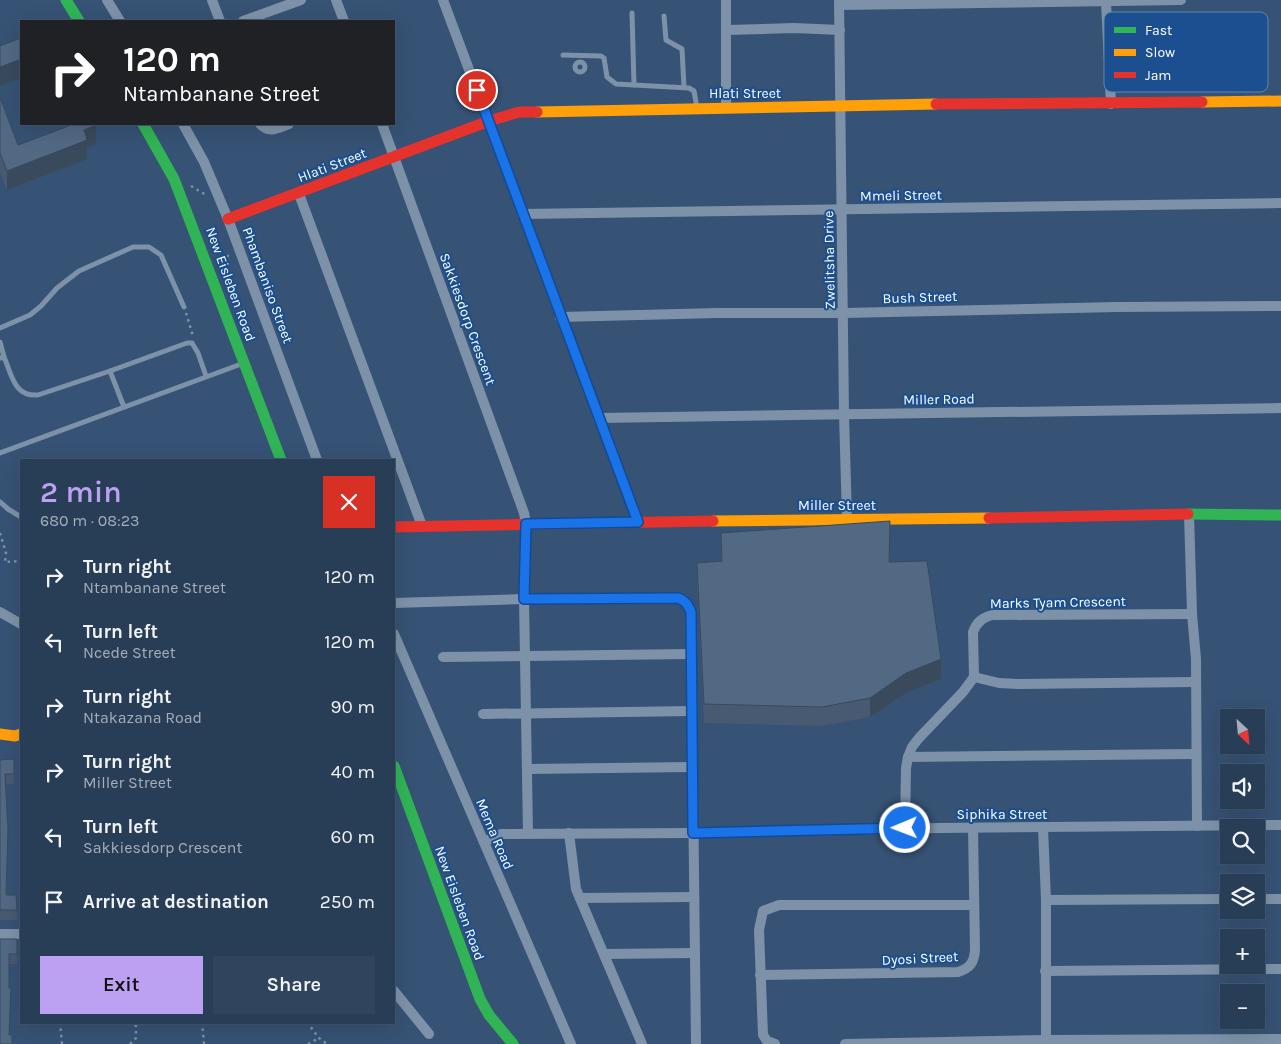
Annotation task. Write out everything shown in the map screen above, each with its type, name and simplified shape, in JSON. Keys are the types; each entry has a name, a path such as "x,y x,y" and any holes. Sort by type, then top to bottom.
{"street":[{"path":"66,0 78,20"},
{"path":"107,0 119,20"},
{"path":"212,0 220,20"},
{"path":"247,20 301,0"},
{"path":"336,0 344,20"},
{"path":"443,0 638,522"},
{"path":"726,0 726,108"},
{"path":"839,3 1181,0"},
{"path":"1106,2 1106,12"},
{"name":"Zwelitsha Drive","path":"839,3 847,520"},
{"path":"727,30 840,30"},
{"path":"1110,92 1111,104"},
{"name":"Hlati Street","path":"228,219 519,112 1281,101"},
{"name":"New Eisleben Road","path":"144,125 182,197 281,459"},
{"name":"Phambaniso Street","path":"184,125 204,162 228,219 317,459"},
{"path":"261,125 266,130 272,130 286,125"},
{"name":"Sakkiesdorp Crescent","path":"382,125 521,503 526,524 524,599 528,833"},
{"path":"298,194 394,459"},
{"name":"Mmeli Street","path":"522,214 1281,203"},
{"name":"Bush Street","path":"560,317 717,313 844,313 1117,307 1281,306"},
{"name":"Miller Road","path":"598,418 1281,408"},
{"path":"397,467 422,526"},
{"path":"1189,514 1192,614 1196,659 1197,826"},
{"name":"Miller Street","path":"395,527 638,522 1000,519 1189,514 1281,515"},
{"path":"395,603 524,599 678,598 685,601 691,612 696,1044"},
{"path":"0,612 20,623"},
{"name":"Marks Tyam Crescent","path":"974,678 973,632 983,618 992,615 1192,614"},
{"name":"Mema Road","path":"395,636 571,1044"},
{"path":"443,656 691,654"},
{"path":"905,828 906,768 908,757 918,738 963,692 974,678 999,683 1019,684 1195,682"},
{"path":"483,714 692,711"},
{"path":"0,734 15,736 20,734"},
{"path":"908,757 1196,754"},
{"path":"527,769 692,766"},
{"name":"New Eisleben Road","path":"395,771 480,999 489,1015 513,1044"},
{"name":"Siphika Street","path":"484,842 500,834 528,833 693,833 905,828 1281,825"},
{"name":"Dyosi Street","path":"760,975 958,972 970,967 974,956 973,828"},
{"path":"1043,828 1046,900 1046,1040"},
{"path":"569,833 576,889 642,1044"},
{"path":"580,898 693,897"},
{"path":"1046,900 1220,899"},
{"path":"1265,899 1281,899"},
{"path":"774,1044 766,1041 763,1035 759,930 763,911 779,905 974,905"},
{"path":"0,934 20,934"},
{"path":"604,954 694,953"},
{"path":"1045,971 1281,969"},
{"path":"395,992 429,1034"},
{"path":"845,1044 1046,1040 1281,1039"}],"lane":[{"path":"632,13 634,85"},
{"path":"664,16 666,40 682,49 684,87"},
{"path":"563,55 580,59 601,56 604,58 606,74 616,84 689,88 694,91 698,108"},
{"path":"579,74 585,68 580,59"},
{"path":"0,328 30,315 57,288 79,271 134,247 149,247 161,255 184,307"},
{"path":"0,342 2,357 15,384 20,391 30,395 38,395 110,371 184,343 192,343 198,353 206,376"},
{"path":"0,453 244,363"},
{"path":"110,371 124,407"},
{"path":"0,502 20,516"}],"path":[{"path":"188,184 208,196 220,200"},
{"path":"184,307 193,334 192,343"},
{"path":"0,532 6,553 5,562 20,561"},
{"path":"60,1024 62,1044"},
{"path":"130,1044 136,1038 136,1026 132,1024"},
{"path":"202,1024 204,1044"},
{"path":"308,1024 319,1038 327,1044"},
{"path":"308,1044 319,1038"}],"building":[{"path":"20,38 20,59 0,67 0,46"},
{"path":"0,97 18,145 71,125 96,125 84,130 87,140 7,171 0,153"},
{"path":"890,521 889,562 927,561 941,659 906,673 870,698 822,707 704,704 697,563 722,561 721,533"},
{"path":"14,759 14,774 5,774 8,829 6,895 16,895 17,910 0,910 0,760"},
{"path":"0,939 17,939 17,954 9,954 9,988 11,988 9,1035 12,1035 12,1044 0,1044"}],"traffic: fast":[{"path":"66,0 78,20"},
{"path":"144,125 174,179 281,459"},
{"path":"1188,514 1281,515"},
{"path":"395,769 480,999 489,1015 513,1044"}],"traffic: slow":[{"path":"1202,102 1281,101"},
{"path":"537,112 936,104"},
{"path":"713,521 989,518"},
{"path":"0,734 15,736 20,734"}],"traffic: jam":[{"path":"936,104 1202,102"},
{"path":"228,219 489,121 519,112 537,112"},
{"path":"989,518 1188,514"},
{"path":"395,527 713,521"}],"route":[{"path":"477,90 589,395 638,522 526,524 524,599 678,598 685,601 689,606 691,612 693,833 905,828"}]}
